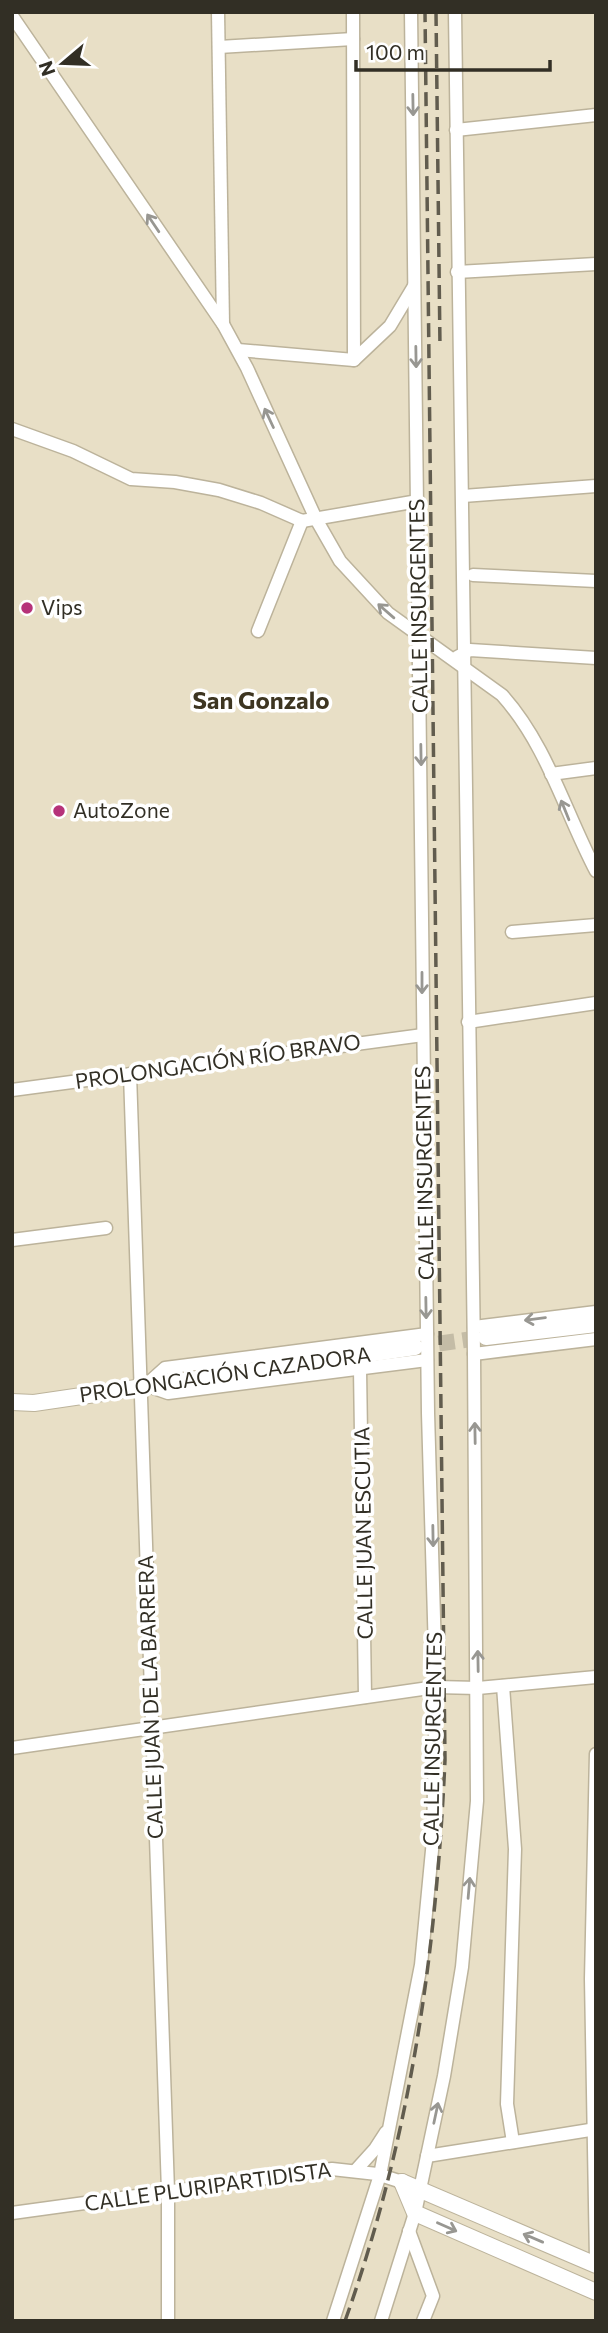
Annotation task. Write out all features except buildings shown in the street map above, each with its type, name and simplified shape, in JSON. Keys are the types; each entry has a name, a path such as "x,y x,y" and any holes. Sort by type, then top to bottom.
{"street":[{"path":"218,12 223,324"},
{"path":"353,12 354,360"},
{"name":"CALLE INSURGENTES","path":"332,2321 380,2175 421,1965 433,1840 436,1687 427,1360 411,12"},
{"name":"CALLE INSURGENTES","path":"455,12 457,272 463,496 461,655"},
{"path":"12,16 223,324 238,350 316,519 354,580 419,638 461,655 596,658"},
{"path":"219,47 353,39"},
{"path":"456,130 596,116"},
{"path":"457,272 596,264"},
{"path":"238,350 354,360 390,326 415,285"},
{"path":"390,326 416,329"},
{"path":"13,429 73,451 131,479 175,482 219,490 261,503 302,521 418,501"},
{"path":"463,496 596,486"},
{"path":"258,631 302,521"},
{"path":"473,575 596,581"},
{"path":"461,655 462,669 502,695 531,731 573,830 596,871"},
{"name":"CALLE INSURGENTES","path":"381,2321 415,2213 462,1967 477,1801 474,1354 480,1332 468,1022 462,669"},
{"path":"551,775 596,768"},
{"path":"512,932 596,925"},
{"path":"468,1022 596,1003"},
{"name":"PROLONGACIÓN RÍO BRAVO","path":"12,1090 423,1035"},
{"name":"CALLE JUAN DE LA BARRERA","path":"130,1074 144,1386 152,1728 168,2191 168,2321"},
{"path":"12,1240 106,1228"},
{"path":"480,1332 596,1312"},
{"path":"480,1332 596,1324"},
{"path":"144,1386 165,1368 427,1334"},
{"path":"474,1354 596,1339"},
{"name":"PROLONGACIÓN CAZADORA","path":"12,1402 34,1403 415,1347"},
{"path":"144,1386 168,1393 427,1360"},
{"name":"CALLE JUAN ESCUTIA","path":"360,1369 365,1698"},
{"name":"PROLONGACIÓN CAZADORA","path":"12,1414 34,1403"},
{"path":"12,1748 436,1687 478,1688 596,1677"},
{"path":"503,1686 515,1849 508,2104 513,2142"},
{"path":"596,1754 591,1979 596,2262"},
{"path":"356,2170 376,2149 391,2119"},
{"path":"427,2156 594,2129"},
{"name":"CALLE PLURIPARTIDISTA","path":"12,2213 323,2170 356,2170 402,2182 596,2262"},
{"path":"402,2182 415,2213 596,2292"},
{"path":"409,2231 433,2296 423,2321"}],"tunnel":[{"path":"415,1347 486,1337"}],"railway":[{"path":"345,2321 387,2183 416,2044 435,1904 445,1760 425,12"},
{"path":"436,12 440,347"}],"place":[{"name":"Vips","path":"27,608"},
{"name":"AutoZone","path":"59,811"}],"district":[{"name":"San Gonzalo","path":"261,701"}]}
